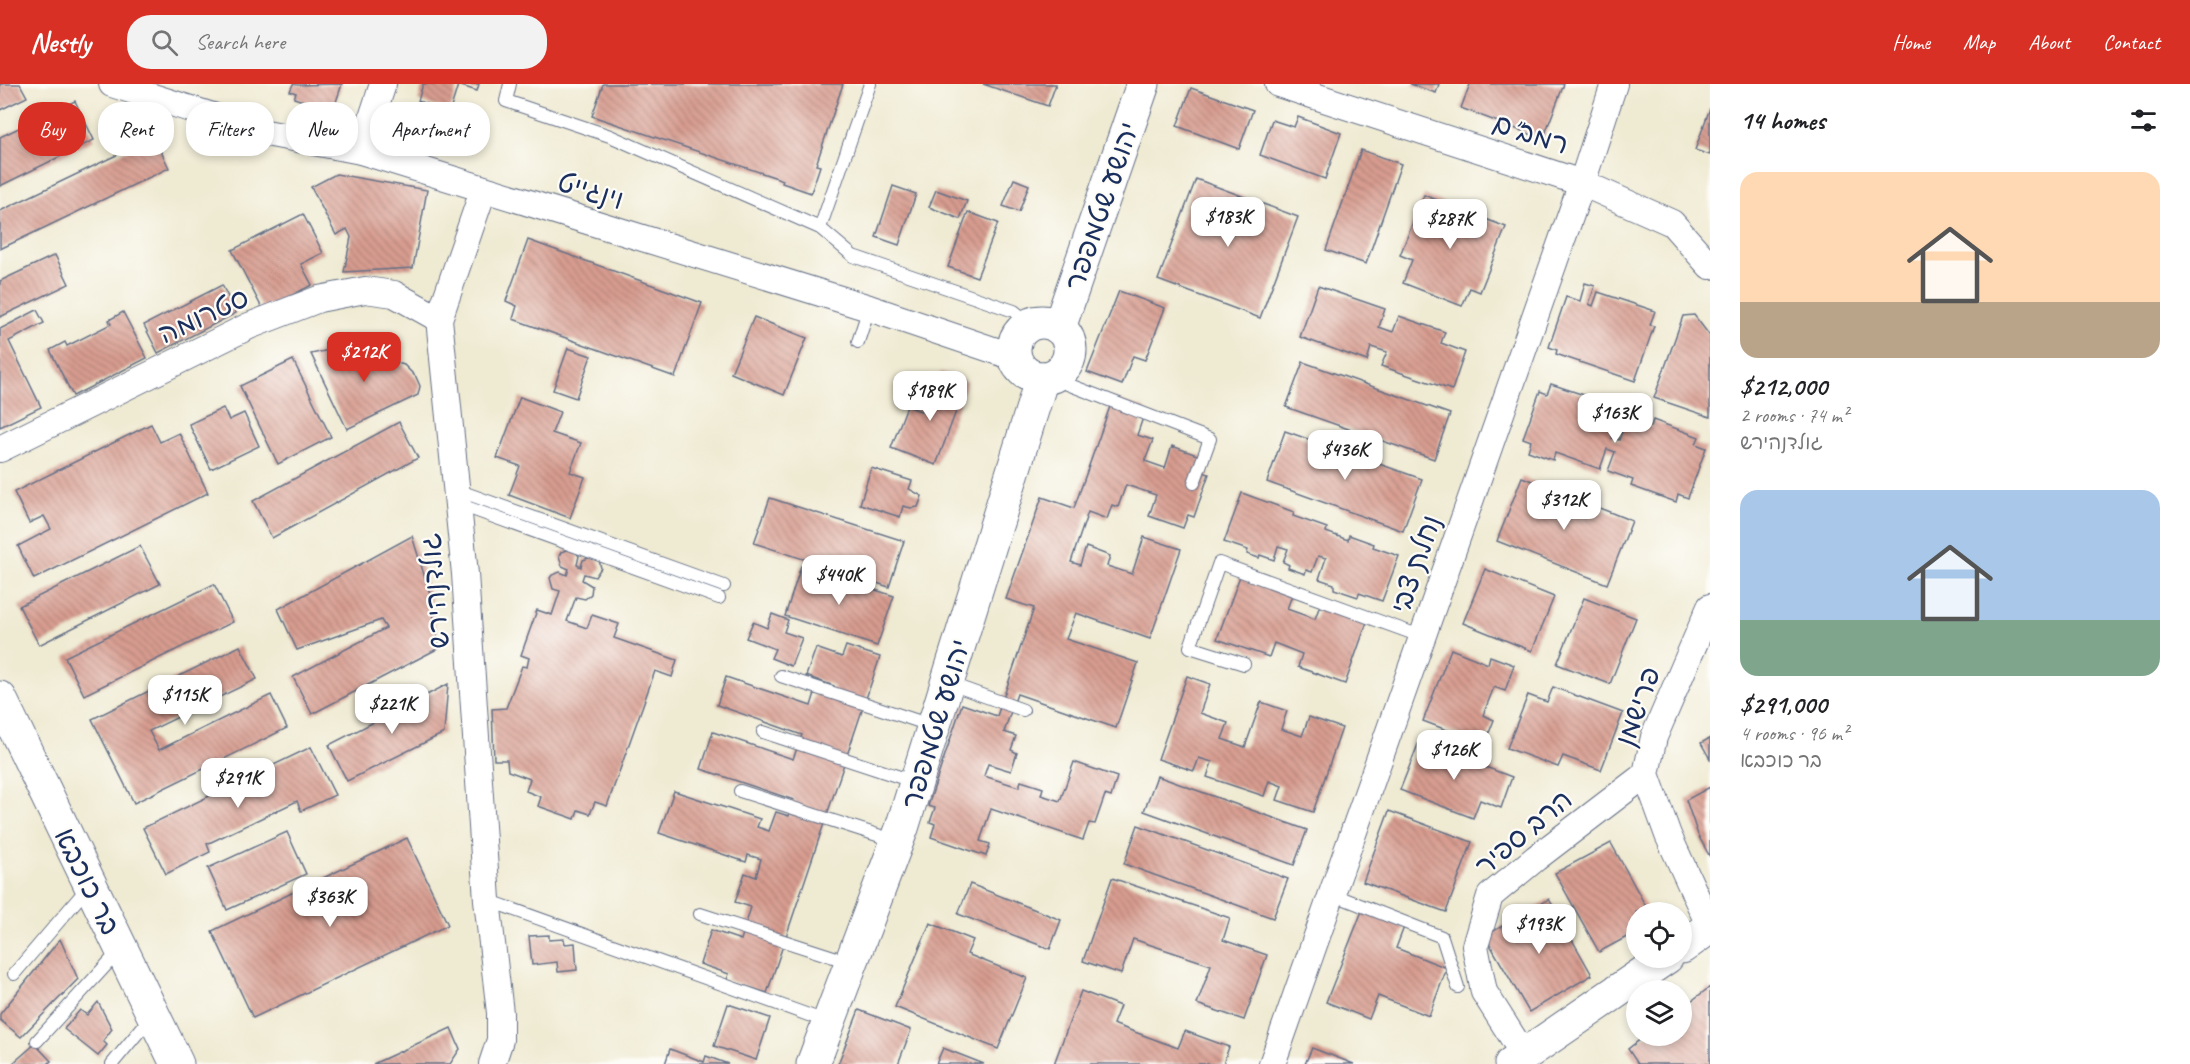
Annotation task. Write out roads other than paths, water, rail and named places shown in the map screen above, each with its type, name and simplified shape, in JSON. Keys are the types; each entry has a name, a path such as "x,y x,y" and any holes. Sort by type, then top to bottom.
{"street":[{"name":"וינגייט","path":"112,84 266,133 361,151 483,191 869,308 1014,357"},
{"path":"361,151 383,84"},
{"name":"יהושע שטמפפר","path":"1044,326 1143,84"},
{"name":"רמב\"ם","path":"1278,84 1582,183 1672,223 1710,266"},
{"name":"נחלת צבי","path":"1272,1064 1582,183 1614,84"},
{"name":"גולדנהירש","path":"483,191 439,319 465,573 487,900 500,1013 500,1040 492,1064"},
{"name":"סטרומה","path":"0,449 249,326 319,299 365,290 394,294 439,319"},
{"path":"1044,326 1069,342 1070,352 1063,368 1046,378 1032,377 1024,372 1014,357 1013,348 1016,338 1044,326"},
{"name":"יהושע שטמפפר","path":"813,1064 897,841 1046,378"},
{"name":"פרישמן","path":"1710,607 1654,737 1646,774 1668,835 1710,927"},
{"name":"בר כוכבא","path":"0,698 177,1064"},
{"name":"הרב ספיר","path":"1518,1060 1484,992 1475,946 1490,896 1646,774"},
{"path":"1692,940 1710,927"},
{"path":"1518,1060 1651,968"}],"lane":[{"path":"510,84 506,101 610,136 820,228 853,256 1014,311 1044,326"},
{"path":"820,228 870,84"},
{"path":"858,342 869,308"},
{"path":"1046,378 1210,439 1194,483"},
{"path":"457,497 722,592"},
{"path":"1244,664 1190,647 1219,563 1423,637"},
{"path":"781,676 934,726"},
{"path":"947,683 1023,710"},
{"path":"763,732 916,783"},
{"path":"740,791 897,841"},
{"path":"14,974 90,885"},
{"path":"1332,894 1442,937 1458,987"},
{"path":"487,900 829,1023"},
{"path":"700,914 850,963"},
{"path":"37,1041 120,949"},
{"path":"112,1064 152,1016"}]}
